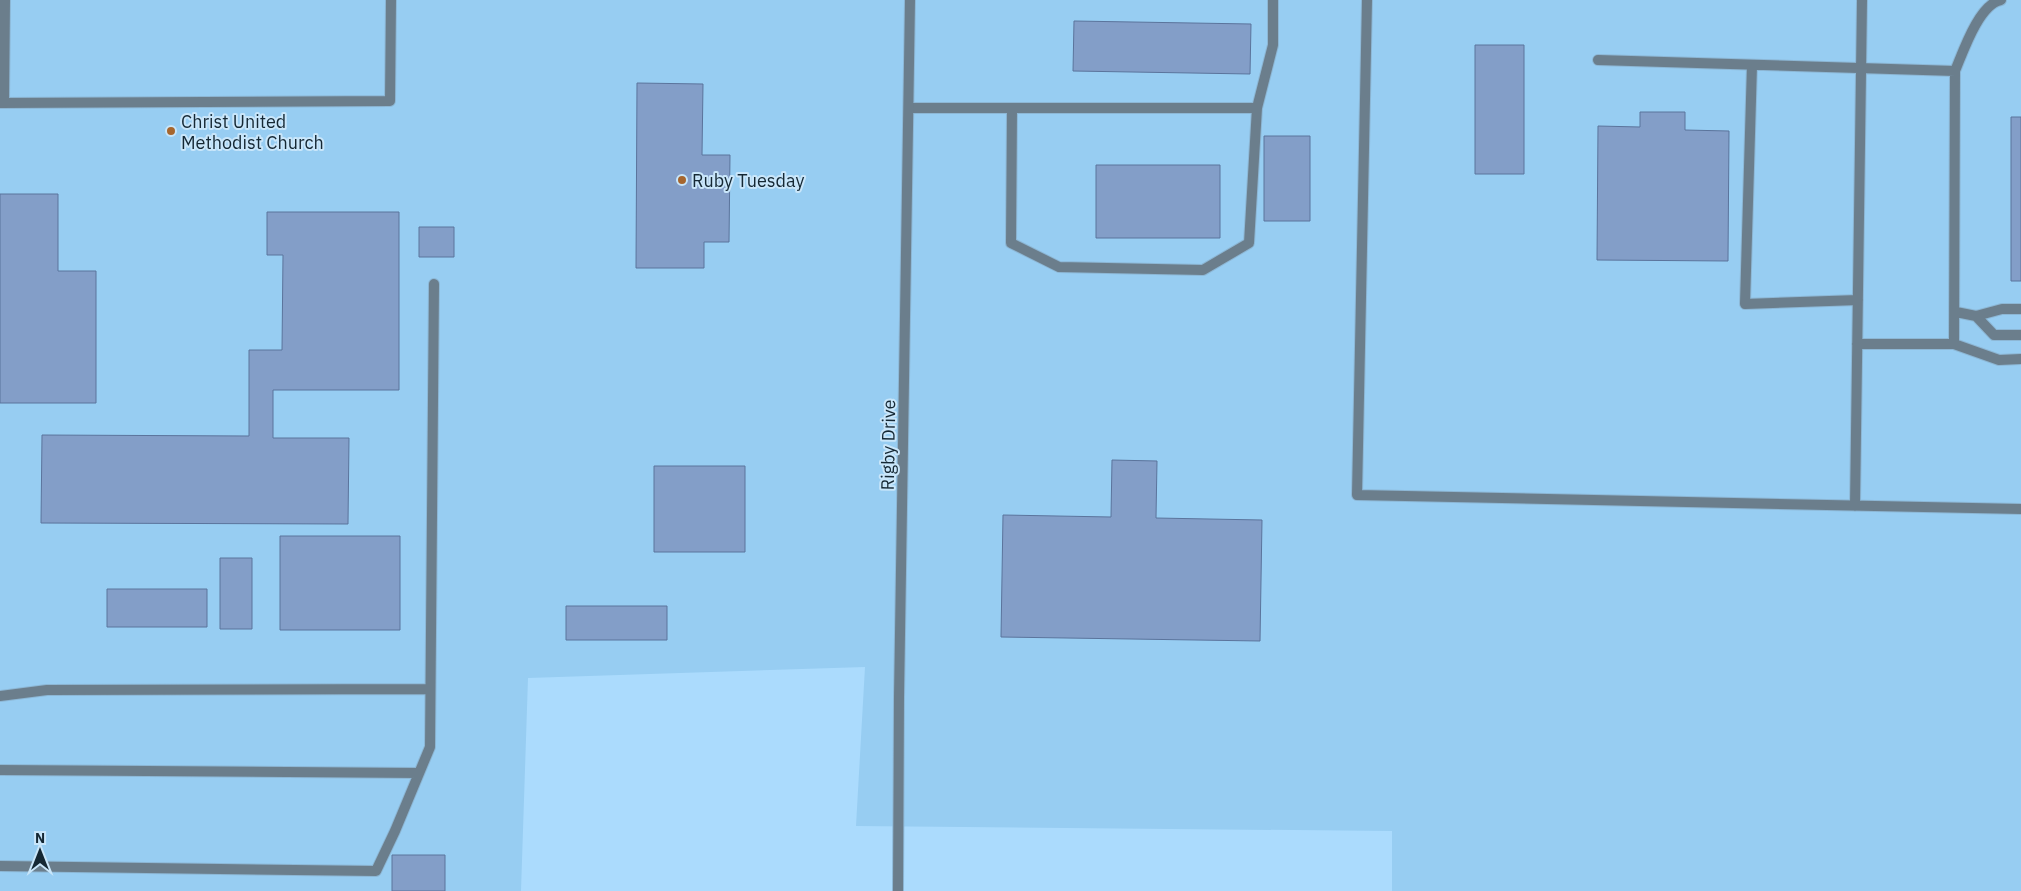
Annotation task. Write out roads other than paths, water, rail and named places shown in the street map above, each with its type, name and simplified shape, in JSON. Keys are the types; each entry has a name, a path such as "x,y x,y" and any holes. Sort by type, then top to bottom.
{"street":[{"path":"5,0 2,103 390,101 391,0"},
{"name":"Rigby Drive","path":"898,891 899,697 910,0"},
{"path":"1012,108 1011,243 1059,267 1204,270 1249,243 1257,108 1273,46 1273,0"},
{"path":"1367,0 1357,495 2021,509"},
{"path":"1855,506 1862,0"},
{"path":"1954,344 1956,312 1956,71 1976,21 1996,1 2001,0"},
{"path":"1598,60 1956,71"},
{"path":"1752,65 1745,304 1858,300"},
{"path":"909,108 1257,108"},
{"path":"0,866 376,871 430,747 434,284"},
{"path":"1956,312 1976,316 2002,309 2021,308"},
{"path":"1976,316 1994,335 2021,335"},
{"path":"1857,344 1954,344 1999,360 2021,359"},
{"path":"0,696 47,690 430,689"},
{"path":"0,770 419,773"}],"place":[{"name":"Christ United Methodist Church","path":"171,131"},
{"name":"Ruby Tuesday","path":"682,180"}]}
